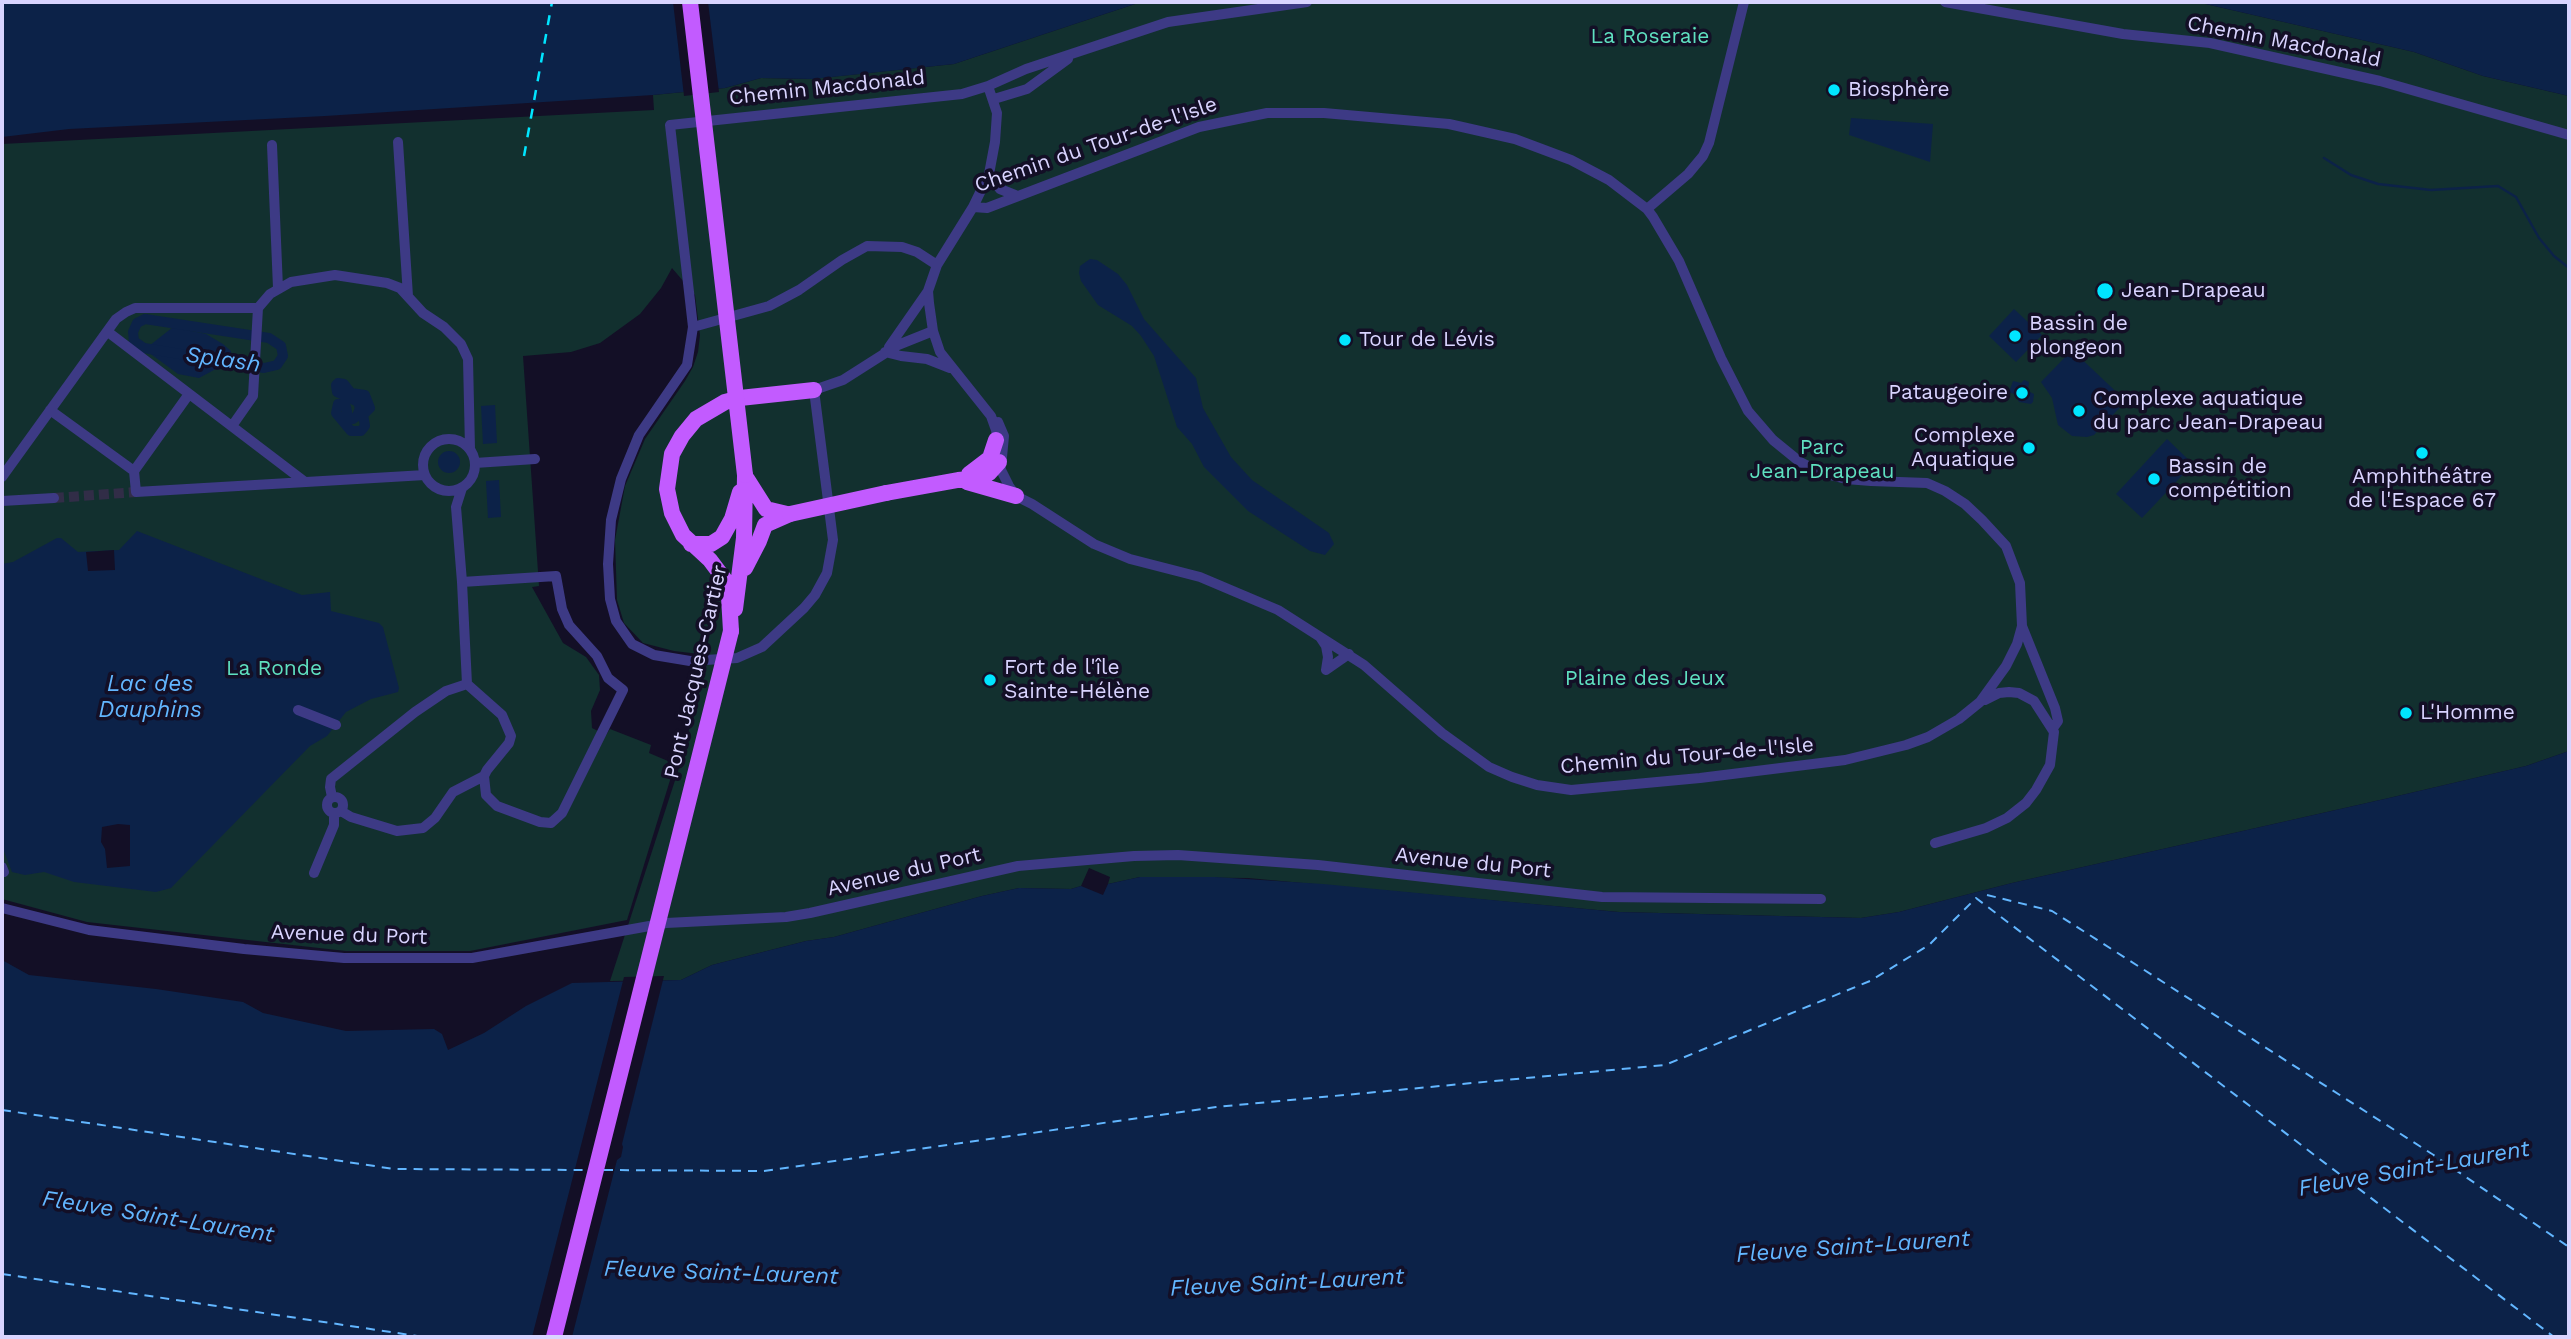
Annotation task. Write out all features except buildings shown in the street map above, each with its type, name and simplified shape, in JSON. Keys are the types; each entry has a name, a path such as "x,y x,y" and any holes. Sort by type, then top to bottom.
{"main road":[{"name":"Pont Jacques-Cartier","path":"554,1337 731,631 741,576 745,475 690,2"},
{"path":"731,631 725,580 710,560 683,536 672,513 667,489 677,444 689,427 706,412 733,400 814,390"},
{"path":"958,480 975,472 990,458 996,440"},
{"path":"741,576 760,541 765,525 790,514 886,493 981,478 989,474 999,462"},
{"path":"745,475 766,509 790,514"},
{"path":"691,544 710,544 724,534 732,519 745,475"},
{"path":"958,480 1016,496"}],"street":[{"name":"Chemin Macdonald","path":"693,327 670,125 962,93 988,86 1026,69 1178,20 1307,2"},
{"path":"1647,209 1688,174 1709,144 1744,2"},
{"name":"Chemin Macdonald","path":"1945,2 2124,34 2210,43 2380,80 2569,135"},
{"path":"2018,15 2019,2"},
{"name":"Chemin Macdonald","path":"994,99 1034,85 1076,53"},
{"path":"1026,69 1034,85"},
{"path":"973,207 989,174 995,142 997,113 988,86"},
{"name":"Chemin du Tour-de-l'Isle","path":"1935,843 1996,824 2026,803 2050,765 2053,728 2058,721 2022,625 2020,583 2006,546 1965,503 1927,483 1858,480 1822,473 1786,451 1748,411 1721,358 1679,261 1647,209 1589,168 1515,139 1448,124 1294,112 1247,116 1199,127 987,208 973,207 937,265 928,291 933,331 940,352 991,416 1004,478 1016,496 1094,544 1130,559 1200,577 1278,610 1349,654 1442,733 1489,766 1512,777 1556,789 1595,788 1844,760 1928,737 1946,728 1980,702 1999,693 2019,693 2040,707 2048,724 2053,728"},
{"path":"398,142 408,296"},
{"path":"272,145 278,288"},
{"path":"989,174 1000,189 1016,195"},
{"path":"933,331 885,352 843,380 814,390 833,540 827,573 815,595 765,644 737,658 690,661 641,650 625,637 612,612 608,564 611,520 621,479 639,435 687,365 693,327 769,306 867,246 902,247 918,252 937,265"},
{"path":"232,426 253,396 258,308 278,288 291,282 351,276 387,283 400,288 423,313 444,327 461,344 468,359 470,449 475,463 473,475 462,488 456,507 467,684 502,715 511,736 509,743 486,770 486,795 497,806 540,822 551,823 562,813 623,691 608,678 597,656 569,625 562,609 556,576 462,582"},
{"path":"885,352 928,291"},
{"path":"2,477 116,319 135,308 258,308"},
{"path":"108,332 305,482"},
{"path":"885,352 927,359 953,369"},
{"path":"189,394 134,471 136,492 425,475"},
{"path":"50,410 134,471"},
{"path":"991,416 998,421 1004,436 1003,455 999,462"},
{"path":"462,488 444,491 429,482 425,475 424,458 433,444 448,438 457,439 470,449"},
{"path":"475,463 535,459"},
{"path":"2,501 54,498"},
{"name":"Chemin du Tour-de-l'Isle","path":"1980,702 2006,666 2022,625"},
{"path":"1319,635 1326,646 1326,670 1349,654"},
{"path":"314,873 342,801 332,797 331,779 437,697 467,684"},
{"path":"298,710 336,725"},
{"path":"338,812 389,830 423,828 435,818 453,792 484,776"},
{"name":"Avenue du Port","path":"2,908 89,930 244,949 344,958 472,958 666,923 786,917 810,913 1018,866 1134,856 1178,855 1318,865 1602,897 1821,899"}],"green space":[{"name":"Parc Jean-Drapeau","path":"1141,2 2197,2 2414,52 2483,76 2569,96 2569,751 2526,766 2012,883 1899,912 1861,918 1619,912 1248,878 1140,877 1108,884 1110,877 1089,868 1081,886 1071,889 1019,888 982,896 834,937 806,941 712,965 681,980 610,981 680,765 708,655 674,651 643,643 624,623 617,600 615,540 625,486 645,439 685,381 698,352 700,335 695,295 672,268 661,288 640,314 600,343 571,352 523,356 539,586 532,587 563,643 586,657 599,675 600,690 591,711 592,728 606,735 610,729 651,745 649,753 675,764 627,920 470,951 346,951 87,922 2,899 2,144 654,110 653,95 725,88 761,78 811,79 954,64"}],"water":[{"path":"2,2 1141,2 954,64 813,79 761,78 725,88 653,95 69,129 2,137"},
{"path":"2197,2 2569,2 2569,96 2483,76 2414,52"},
{"path":"1851,118 1933,124 1930,162 1849,135"},
{"path":"1090,259 1097,260 1118,274 1127,285 1144,319 1196,378 1203,408 1231,457 1252,480 1329,533 1334,544 1325,555 1310,551 1248,511 1204,467 1192,444 1177,427 1154,356 1141,336 1132,326 1098,305 1081,281 1080,266"},
{"name":"Bassin de plongeon","path":"2014,309 2042,335 2016,362 1989,336"},
{"path":"173,327 206,334 223,344 231,351 230,366 199,378 178,374 148,352 149,346"},
{"path":"2072,350 2126,401 2094,435 2087,437 2072,436 2058,425 2052,398 2041,382"},
{"name":"Pataugeoire","path":"2024,380 2029,382 2028,391 2034,394 2031,404 2019,402 2016,395 2009,392 2013,381 2021,383"},
{"path":"495,405 497,443 483,444 481,406"},
{"name":"Bassin de compétition","path":"2167,439 2193,464 2142,518 2116,494"},
{"path":"449,451 457,454 460,462 457,470 449,473 441,470 438,462 441,454"},
{"path":"499,480 501,517 488,518 486,481"},
{"name":"Lac des Dauphins","path":"137,531 302,595 330,592 331,611 379,623 383,627 398,692 371,699 346,712 327,736 310,746 171,888 156,892 74,882 44,872 25,875 12,872 2,846 2,564 13,562 57,538 61,538 78,552 119,550"},
{"name":"Fleuve Saint-Laurent","path":"2569,751 2569,1337 2,1337 2,960 29,975 243,1002 263,1013 346,1031 434,1029 442,1034 448,1050 484,1033 526,1006 572,983 681,980 712,965 806,941 834,937 1019,888 1071,889 1081,886 1103,895 1108,884 1140,877 1215,877 1323,884 1618,912 1861,918 1899,912 2012,883 2526,766"}],"pier":[{"path":"673,2 708,2 719,92 684,96"},
{"path":"114,550 115,570 88,571 86,552"},
{"path":"130,825 130,866 107,868 105,849 101,842 102,827"},
{"path":"664,976 621,1157 617,1160 572,1337 532,1337 624,977"}],"waterway":[{"path":"2324,158 2351,175 2378,184 2431,190 2498,186 2516,197 2539,238 2554,256 2569,268"},
{"name":"Splash","path":"145,319 269,338 281,346 283,356 277,365 264,368 144,348 134,341 133,332 137,323 145,319"},
{"path":"338,383 344,384 351,393 365,395 370,408 363,415 365,426 361,431 351,431 336,413 338,404 343,405 348,417 353,419 360,408 358,402 337,392 338,383"}],"ferry route":[{"path":"1987,895 2052,911 2432,1154 2569,1247"},
{"path":"604,1170 764,1171 1216,1107 1665,1065 1870,981 1929,945 1976,898 2554,1337"},
{"path":"2,1110 394,1169 588,1170"},
{"path":"2,1274 424,1337"}],"tunnel":[{"path":"54,498 136,492"}],"railway":[{"path":"524,156 552,2"}],"place":[{"name":"Biosphère","path":"1834,90"},
{"name":"Jean-Drapeau","path":"2105,291"},
{"name":"Bassin de plongeon","path":"2015,336"},
{"name":"Tour de Lévis","path":"1345,340"},
{"name":"Pataugeoire","path":"2022,393"},
{"name":"Complexe aquatique du parc Jean-Drapeau","path":"2079,411"},
{"name":"Complexe Aquatique","path":"2029,448"},
{"name":"Amphithéâtre de l'Espace 67","path":"2422,453"},
{"name":"Bassin de compétition","path":"2154,479"},
{"name":"Fort de l'île Sainte-Hélène","path":"990,680"},
{"name":"L'Homme","path":"2406,713"}],"park label":[{"name":"La Roseraie","path":"1650,37"},
{"name":"La Ronde","path":"274,669"},
{"name":"Plaine des Jeux","path":"1645,679"}]}
